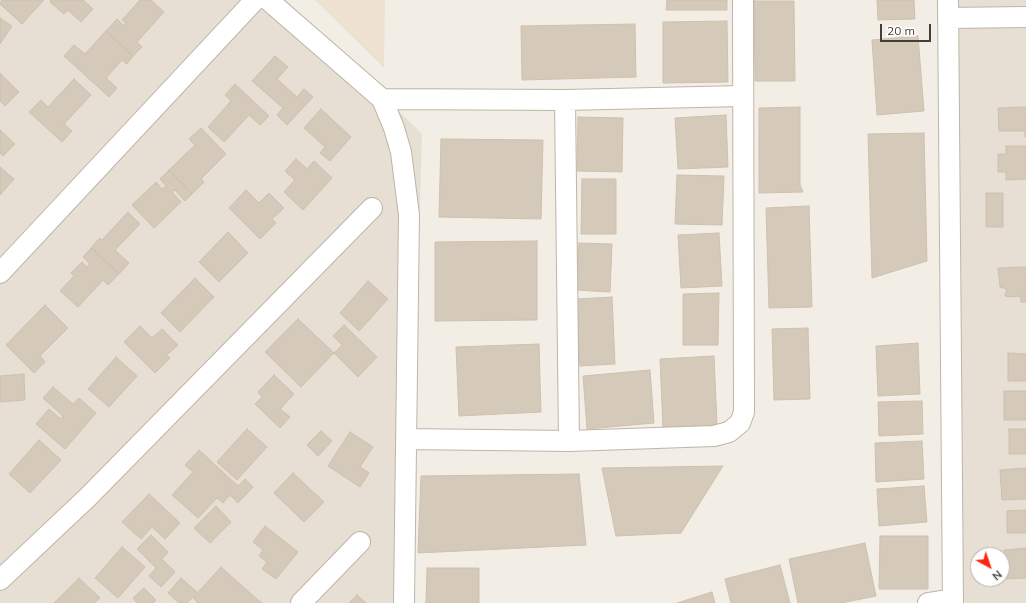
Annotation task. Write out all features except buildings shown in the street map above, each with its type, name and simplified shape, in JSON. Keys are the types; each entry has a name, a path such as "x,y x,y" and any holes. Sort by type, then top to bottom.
{"street":[{"path":"0,273 255,0"},
{"path":"268,0 382,99 394,128 401,152 409,215 404,603"},
{"path":"406,439 569,441 714,436 729,432 740,423 744,412 743,0"},
{"path":"928,603 953,601 948,9 1026,17"},
{"path":"382,99 565,100 743,96"},
{"path":"565,100 569,441"},
{"path":"0,580 94,491 372,208"},
{"path":"301,603 360,542"}],"shaded area":[{"path":"0,0 286,0 422,134 409,603 0,603"},
{"path":"315,0 385,0 384,68"},
{"path":"946,0 1026,0 1026,603 948,603"}]}
